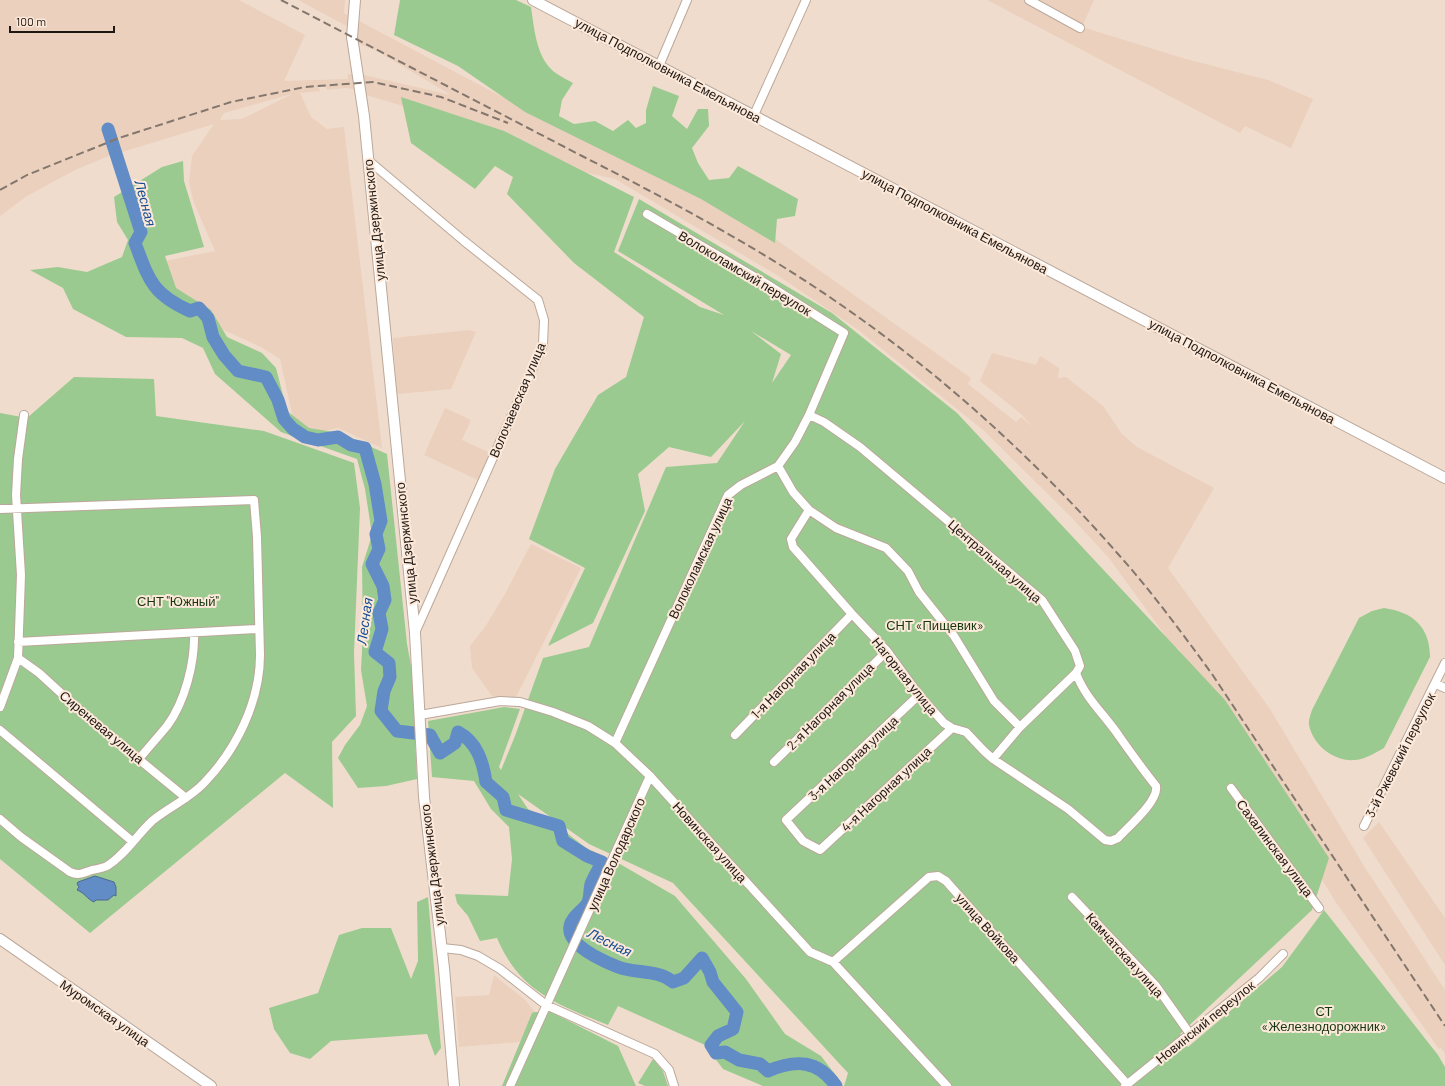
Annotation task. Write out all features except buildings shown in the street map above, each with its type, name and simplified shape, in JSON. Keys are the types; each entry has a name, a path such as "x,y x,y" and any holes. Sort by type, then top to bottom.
{"main road":[{"name":"улица Дзержинского","path":"355,0 352,32 364,116 415,633 424,797 442,948 454,1086"},
{"name":"улица Подполковника Емельянова","path":"533,0 1445,478"},
{"name":"Муромская улица","path":"0,939 211,1086"}],"street":[{"path":"659,66 687,0"},
{"path":"754,115 806,0"},
{"path":"1029,0 1080,28"},
{"name":"Волочаевская улица","path":"368,160 464,241 538,300 544,320 543,345 415,633"},
{"name":"Волоколамский переулок","path":"647,214 765,283 844,333"},
{"name":"Волоколамская улица","path":"616,743 728,495 741,485 778,466 796,442 844,333"},
{"path":"0,707 18,658 21,575 17,508 18,459 24,415"},
{"name":"Центральная улица","path":"809,415 824,422 860,447 954,524 1042,600 1075,651 1080,666 1076,673 1081,687 1156,786 1156,795 1153,800 1118,838 1111,841 1105,840"},
{"path":"778,466 793,492 809,510 836,528 886,548 908,571 919,592 954,636 994,701 1020,727"},
{"path":"0,509 254,500 257,544 260,671 251,706 243,725 222,762 203,784 186,798 152,821 133,842 106,866 79,876 70,872 48,857 0,819"},
{"name":"Нагорная улица","path":"809,510 791,539 793,547 887,651 919,695 944,723 952,728 966,732 984,752 993,759 1068,809 1105,840"},
{"name":"1-я Нагорная улица","path":"735,735 852,614"},
{"path":"18,642 258,629"},
{"path":"139,759 168,724 182,696 193,664 194,633"},
{"name":"2-я Нагорная улица","path":"774,762 887,651"},
{"name":"Сиреневая улица","path":"18,658 39,673 86,716 186,798"},
{"name":"3-й Ржевский переулок","path":"1364,826 1436,684 1445,663"},
{"path":"993,759 1020,727 1076,673"},
{"path":"1436,684 1445,688"},
{"name":"3-я Нагорная улица","path":"820,850 803,841 786,820 919,695"},
{"name":"Новинская улица","path":"420,715 500,701 520,702 553,712 588,726 616,743 650,776 810,952 834,962 947,1086"},
{"name":"4-я Нагорная улица","path":"820,850 952,728"},
{"path":"0,730 133,842"},
{"name":"улица Володарского","path":"510,1086 650,776"},
{"name":"Сахалинская улица","path":"1231,788 1320,908"},
{"name":"улица Войкова","path":"834,962 930,877 938,876 946,881 1126,1085"},
{"name":"Камчатская улица","path":"1072,897 1156,986 1190,1034"},
{"path":"442,948 461,950 478,956 500,969 546,1005 655,1054 669,1070 674,1086"},
{"name":"Новинский переулок","path":"1126,1085 1259,978 1283,954"}],"shaded area":[{"path":"0,0 239,0 305,35 284,81 348,79 348,74 364,75 451,95 377,51 355,42 354,30 298,0 345,0 344,13 582,139 750,221 971,378 968,384 1016,422 1021,417 1033,427 1021,414 980,381 992,353 1036,365 1040,356 1059,368 1058,378 1066,377 1103,406 1122,434 1137,447 1214,488 1168,568 1270,709 1364,866 1445,990 1445,1054 1441,1048 1439,1049 1335,901 1206,690 1178,648 1175,649 1109,558 1071,517 982,429 857,329 780,277 615,179 583,172 500,135 363,94 363,90 345,88 327,90 325,86 318,86 320,91 300,93 311,117 327,129 344,127 382,448 338,428 310,434 295,427 280,359 261,347 217,327 174,303 150,264 215,251 194,203 189,183 192,156 214,124 109,156 75,170 27,196 0,216","holes":["292,94 242,119 220,120 224,113"]},
{"path":"987,0 1094,0 1082,27 1186,59 1268,80 1313,99 1291,148 1245,126 1240,133"},
{"path":"469,330 476,332 451,389 397,394 393,338"},
{"path":"445,408 471,420 462,440 490,453 478,480 424,455"},
{"path":"531,544 581,568 515,699 492,696 472,668 470,646 485,627 505,594"},
{"path":"1379,822 1445,918 1445,965 1363,838"},
{"path":"494,975 525,1000 535,1012 532,1014 520,1042 459,1047 455,997 489,995"}],"green space":[{"path":"400,0 516,0 531,7 536,40 542,56 553,71 573,83 562,100 559,116 574,124 595,121 613,131 628,120 636,128 646,123 646,110 653,86 679,96 672,116 687,129 698,109 708,109 709,126 692,148 698,163 709,180 729,178 738,166 798,199 795,216 777,219 775,243 701,199 525,112 458,66 394,35"},
{"path":"401,97 504,131 634,197 614,252 700,307 724,315 618,251 639,199 832,313 957,413 1225,700 1329,858 1312,910 1180,1034 1188,1047 1282,967 1324,910 1438,1055 1445,1067 1445,1086 844,1086 848,1073 673,883 589,844 518,794 528,809 548,818 586,848 620,864 675,896 746,979 785,1034 821,1056 840,1081 838,1086 763,1086 723,1069 705,1045 618,1006 608,1025 572,1010 542,994 529,984 506,956 497,938 480,941 468,916 457,903 455,894 508,896 512,859 509,827 491,809 474,781 432,777 428,721 504,707 520,709 499,767 501,770 543,658 589,647 666,467 717,463 745,421 711,457 669,447 638,474 645,511 593,623 548,646 585,568 529,539 555,469 598,395 626,377 644,317 574,263 507,194 513,177 495,166 475,189 411,143","holes":["751,331 791,355 772,383 781,354"]},
{"path":"183,161 184,181 204,247 165,256 176,288 211,310 227,337 262,353 276,368 287,411 309,428 340,433 387,454 407,644 412,671 417,779 386,786 358,788 338,758 345,745 360,725 367,706 361,670 363,631 362,567 372,535 365,489 357,459 281,432 215,374 203,348 182,338 126,337 73,309 63,288 30,270 58,267 87,272 122,257 128,240 117,222 114,197 162,167"},
{"name":"СНТ \"Южный\"","path":"74,377 154,379 156,416 264,431 354,463 360,508 354,653 356,716 332,742 333,808 285,773 90,933 0,859 0,413 27,418"},
{"path":"1384,608 1403,613 1418,623 1427,637 1430,657 1384,748 1370,756 1355,760 1347,760 1332,755 1320,745 1311,732 1309,721 1312,710 1359,618 1372,611"},
{"path":"428,897 441,1048 435,1056 427,1034 331,1041 310,1059 290,1053 274,1029 269,1008 318,993 339,935 362,928 391,928 411,979 418,961 417,902"},
{"path":"551,1012 618,1046 636,1086 502,1086 532,1013"},
{"path":"653,1059 663,1071 668,1086 645,1086 638,1083"}],"water":[{"path":"95,876 114,882 116,887 116,896 114,895 108,900 96,900 94,902 77,890 79,887 77,884 78,882"}],"waterway":[{"name":"Лесная","path":"108,129 141,232 135,243 144,267 160,292 177,305 190,311 199,308 208,318 213,337 224,355 238,371 266,377 278,400 284,419 293,429 305,437 318,440 338,437 351,445 365,448 375,484 381,521 376,534 379,549 372,564 383,586 385,600 379,613 382,629 375,652 389,663 390,677 384,691 381,711 397,731 430,735 440,753 455,743 458,732 465,736 478,753 486,782 503,797 506,810 559,826 563,841 587,856 602,862 591,884 588,902 572,920 570,926 570,933 579,946 604,961 618,967 653,973 673,982 684,978 702,958 710,972 713,982 737,1012 733,1029 718,1036 711,1045 716,1053 725,1052 739,1060 760,1064 768,1071 788,1065 806,1064 822,1071 836,1086"}],"railway":[{"path":"281,0 646,189 771,259 831,298 909,355 983,417 1086,518 1131,568 1178,628 1212,674 1445,1026"},
{"path":"0,190 27,175 119,138 231,102 305,87 373,82 441,97 508,123"}],"park label":[{"name":"СНТ «Пищевик»","path":"935,625"},
{"name":"СТ «Железнодорожник»","path":"1324,1018"}]}
